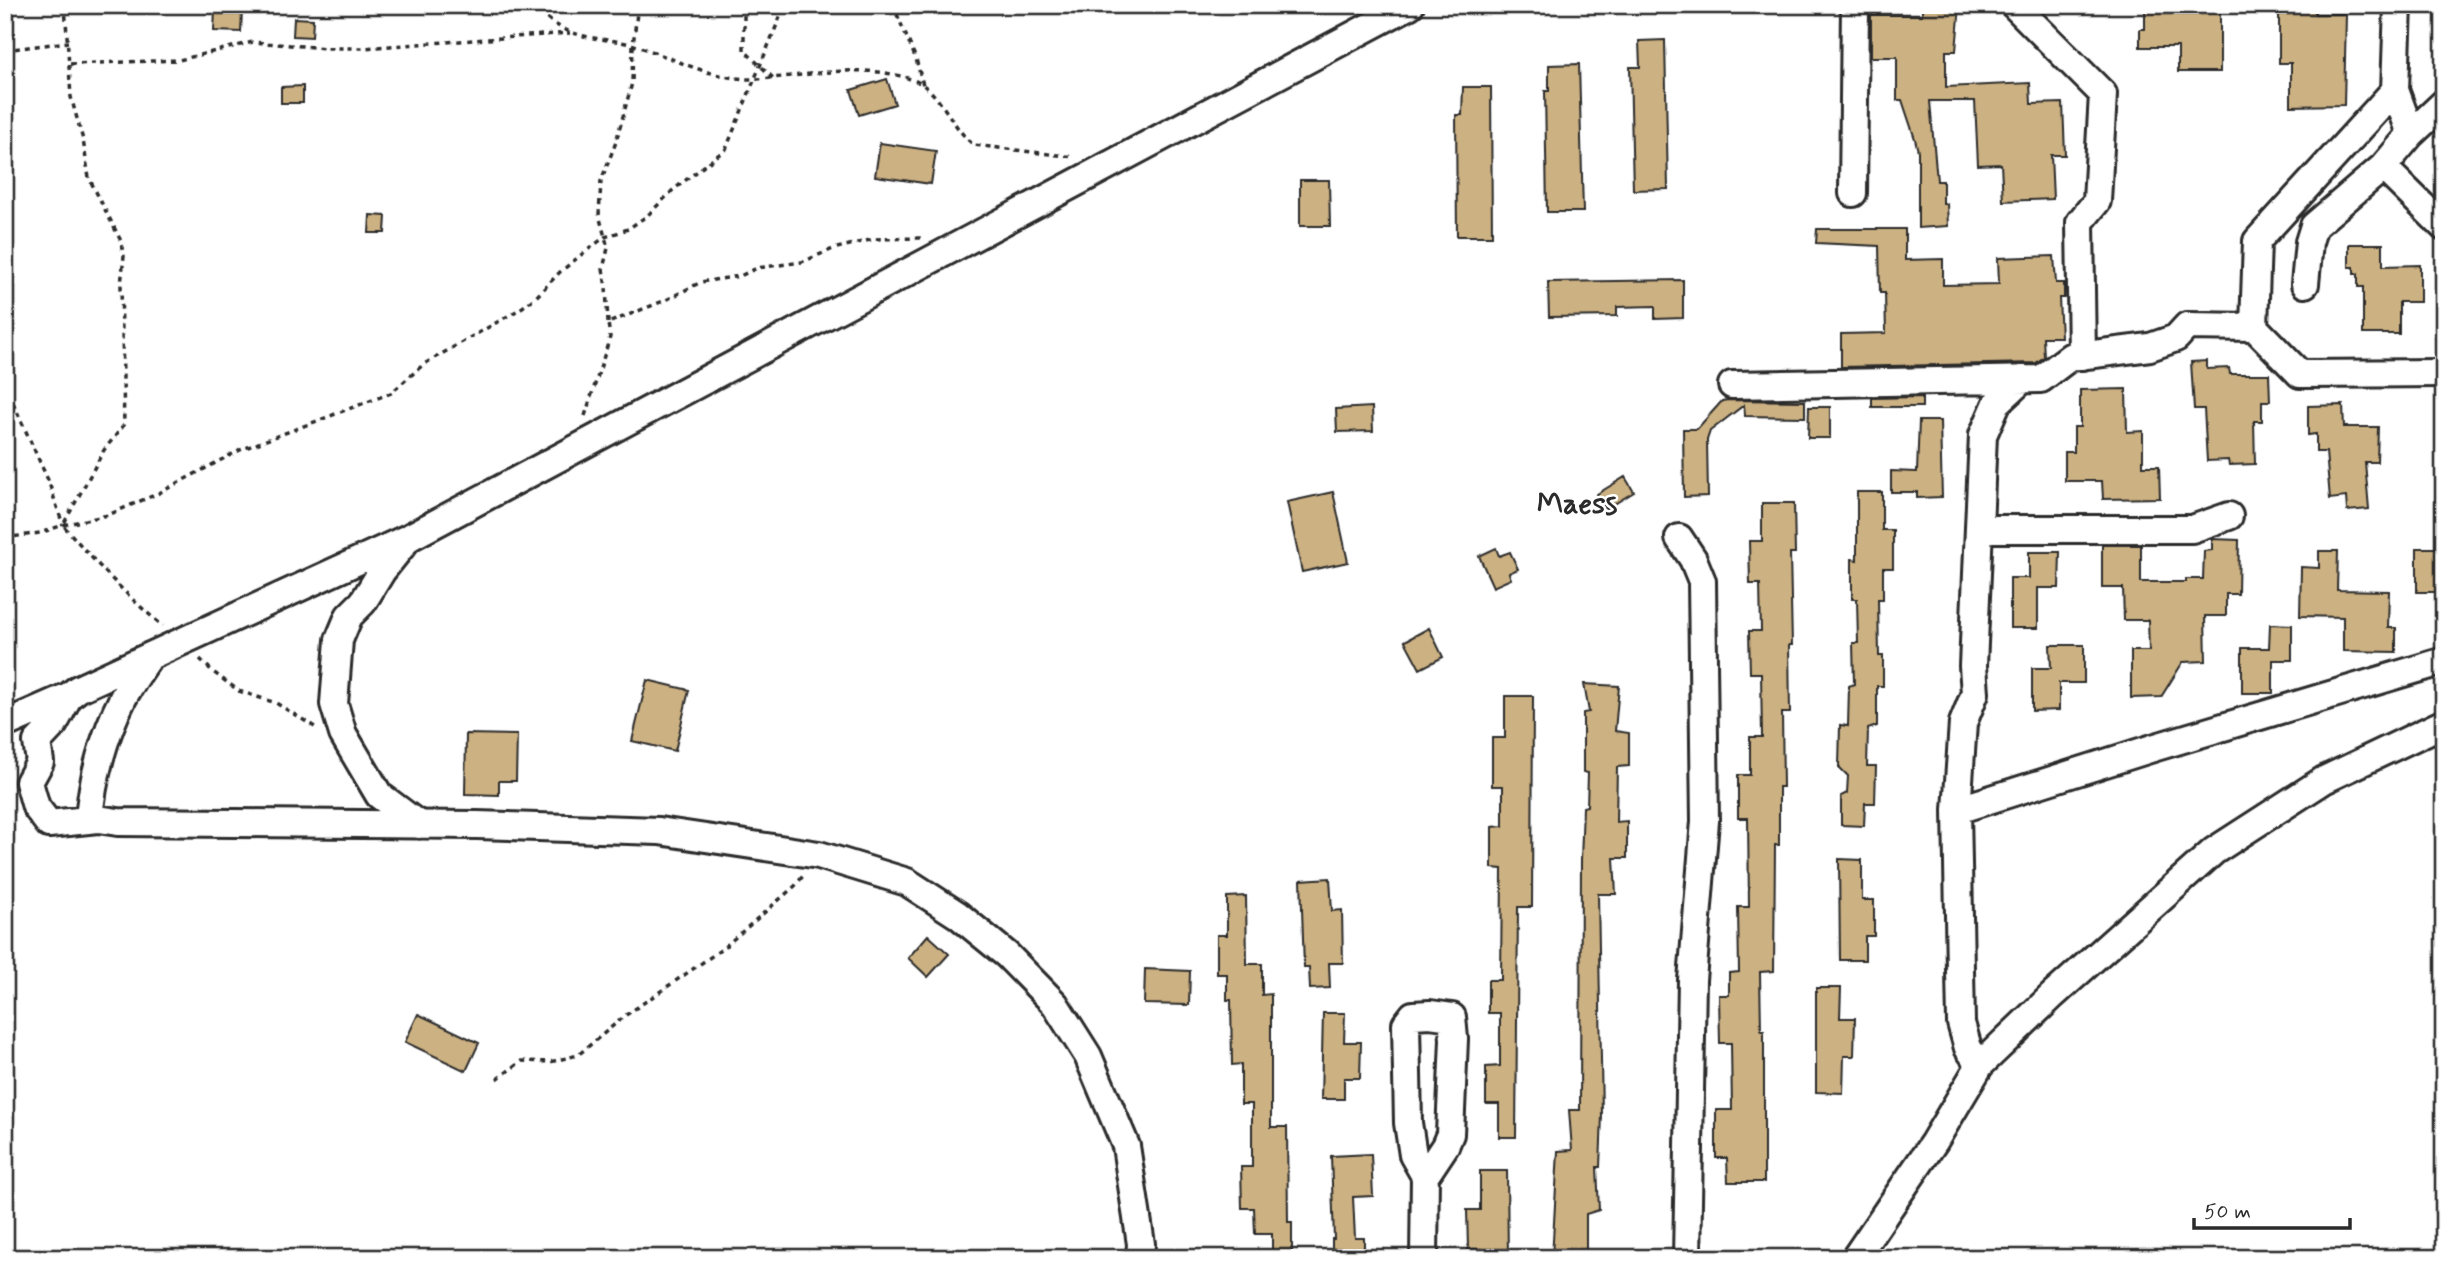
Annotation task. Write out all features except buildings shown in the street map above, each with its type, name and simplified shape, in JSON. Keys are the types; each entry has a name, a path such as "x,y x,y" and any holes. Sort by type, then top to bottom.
{"street":[{"path":"5,724 410,537 1410,5"},
{"path":"1853,193 1854,5"},
{"path":"2014,5 2103,94 2096,201 2080,222 2082,356"},
{"path":"2398,5 2395,90 2411,134"},
{"path":"2254,327 2257,241 2395,90"},
{"path":"2305,284 2309,242 2314,226 2383,167 2411,134 2444,103"},
{"path":"2383,167 2444,227"},
{"path":"1732,384 2041,379 2070,357 2150,347 2176,338 2187,326 2254,327 2300,374 2444,373"},
{"path":"1980,1065 1968,1048 1961,1023 1957,810 1963,723 1975,693 1983,435 1997,403 2023,379"},
{"path":"1979,529 2192,529 2229,516"},
{"path":"410,537 382,571 363,603 349,616 339,640 334,704 348,743 379,795 419,825"},
{"path":"1679,538 1693,559 1702,581 1705,821 1692,981 1687,1258"},
{"path":"89,820 91,788 107,739 123,697 150,656"},
{"path":"1957,810 2444,661"},
{"path":"69,696 54,724 37,742 40,762 29,782 36,807 49,824 89,820 660,831 819,855 907,882 958,915 1007,955 1055,1004 1088,1056 1126,1146 1141,1244 1140,1258"},
{"path":"1855,1258 1934,1142 1980,1065 2052,996 2214,851 2324,780 2444,723"},
{"path":"1424,1258 1425,1176 1450,1134 1454,1039 1452,1017 1430,1014 1413,1015 1406,1024 1408,1123 1413,1155 1425,1176"}],"path":[{"path":"63,525 104,450 124,425 121,285 124,256 120,239 89,178 83,140 71,97 65,5"},
{"path":"533,5 550,21 572,33"},
{"path":"585,417 610,337 603,269 608,248 599,215 601,181 616,142 632,83 638,5"},
{"path":"744,5 744,50 774,78"},
{"path":"5,538 40,533 108,514 159,493 240,450 391,393 424,365 485,331 536,298 560,272 605,237 628,229 638,222 711,158 726,149 785,5"},
{"path":"892,5 916,59 924,87"},
{"path":"69,64 179,60 253,42 363,48 572,33 633,45 719,76 774,78 839,70 874,71 916,80 938,100 964,138 974,145 1076,158"},
{"path":"5,50 68,43"},
{"path":"608,323 666,300 701,282 740,276 758,268 802,262 833,249 874,239 927,238 960,244"},
{"path":"5,386 43,468 63,525 101,568 214,673 239,691 276,702 315,727 348,743"},
{"path":"497,1079 522,1061 550,1062 578,1055 626,1015 722,949 795,886"}],"district":[{"name":"Maess","path":"1577,504"}]}
